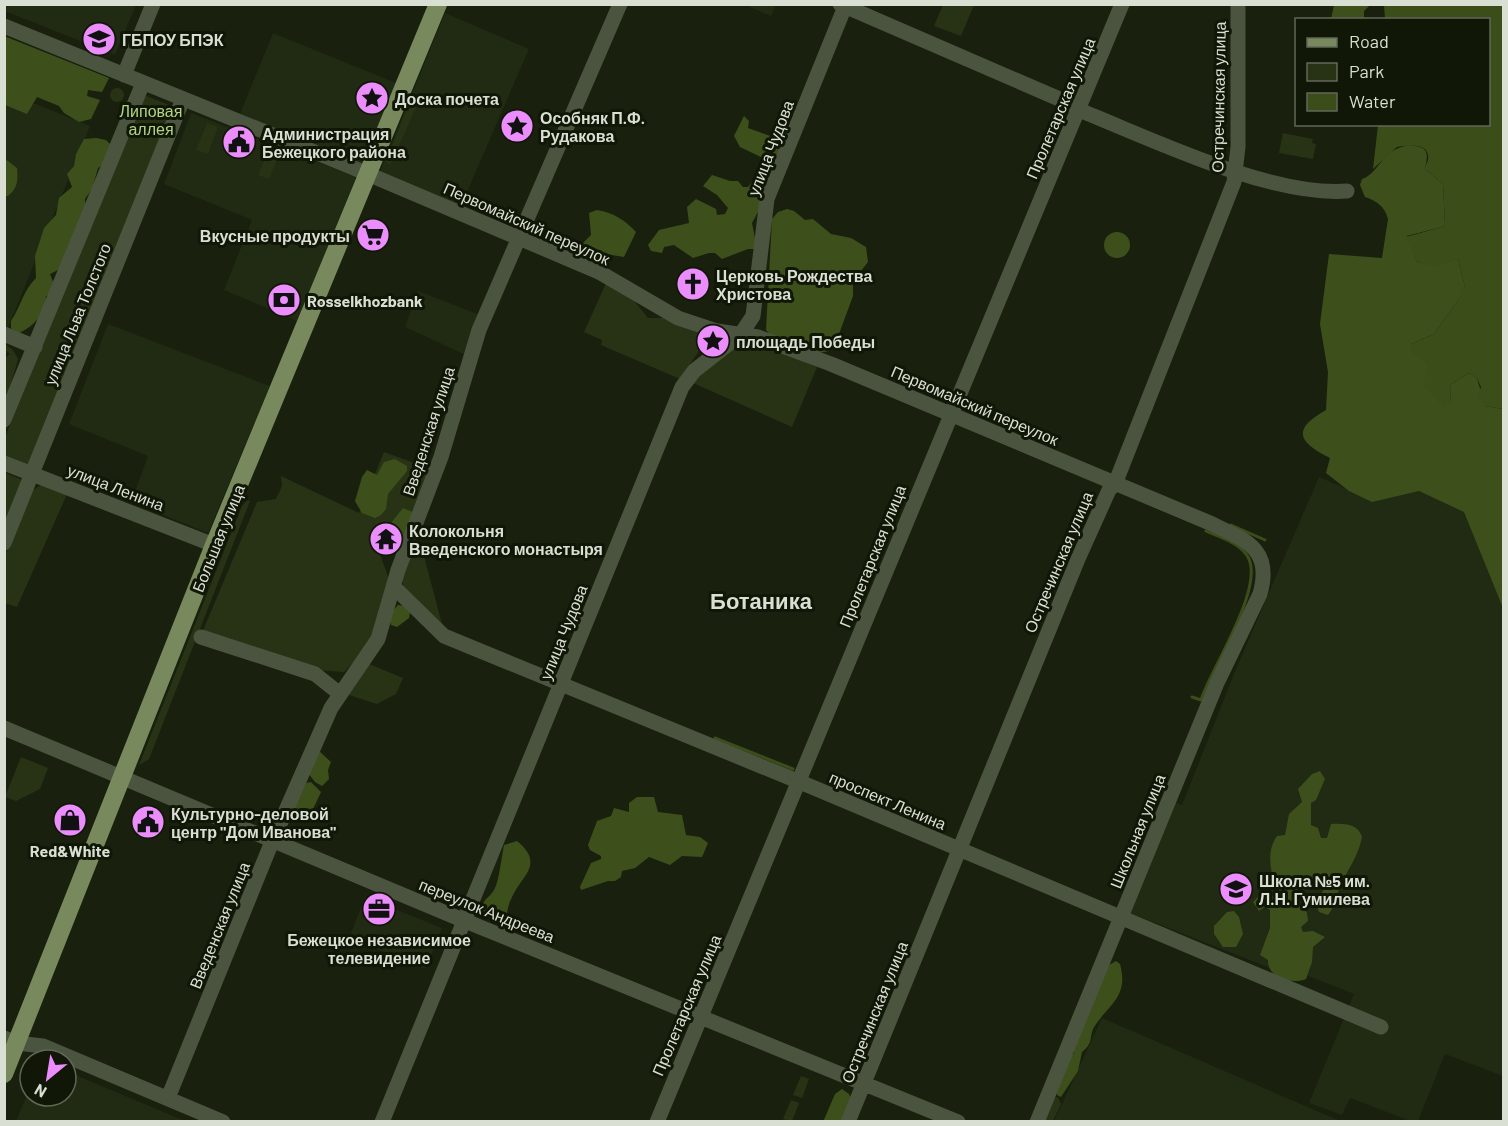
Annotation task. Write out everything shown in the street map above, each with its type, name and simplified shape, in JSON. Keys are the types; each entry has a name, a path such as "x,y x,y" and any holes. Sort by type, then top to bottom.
{"main road":[{"name":"Большая улица","path":"4,1074 11,1041 438,4"}],"street":[{"path":"124,75 153,4"},
{"name":"Введенская улица","path":"168,1098 273,841 331,708 378,639 394,587 441,457 479,330 620,4"},
{"name":"Пролетарская улица","path":"657,1122 1122,4"},
{"name":"Остречинская улица","path":"848,1122 1078,559 1109,490 1115,484 1234,182 1238,147 1238,4"},
{"path":"844,5 1064,101 1079,110 1234,172 1323,193 1347,191"},
{"name":"улица Чудова","path":"382,1122 682,387 694,371 748,326 756,305 767,200 844,5"},
{"name":"Первомайский переулок","path":"4,26 367,174 598,272 678,318 717,331 758,337 831,364 1210,523 1247,541 1260,555"},
{"name":"улица Льва Толстого","path":"4,420 143,83"},
{"name":"улица Льва Толстого","path":"4,543 183,99"},
{"path":"4,334 35,347"},
{"name":"улица Ленина","path":"4,463 214,545"},
{"name":"Школьная улица","path":"1037,1122 1217,683 1260,594 1264,579 1260,555"},
{"name":"проспект Ленина","path":"394,587 444,636 1122,916 1381,1027"},
{"path":"201,637 315,674 340,694"},
{"name":"переулок Андреева","path":"4,728 700,1018 958,1122"},
{"path":"11,1041 43,1047 223,1122"}],"shaded area":[{"path":"1334,4 1370,5 1364,11 1364,18 1331,18"},
{"name":"ГБПОУ БПЭК","path":"4,5 136,5 115,55 5,11"},
{"path":"745,5 776,5 771,16"},
{"path":"445,13 529,49 461,206 380,172"},
{"path":"273,33 396,83 362,163 240,114"},
{"path":"4,36 109,78 102,92 88,90 87,96 100,100 91,119 79,122 64,113 59,106 37,97 27,114 5,105"},
{"path":"4,102 36,104 90,126 8,328 4,327"},
{"path":"191,113 356,177 297,321 224,290 252,220 164,184"},
{"path":"744,116 749,121 748,128 784,141 769,176 765,171 763,158 740,147 734,136"},
{"path":"84,139 106,140 111,145 106,163 98,168 92,189 85,199 86,210 62,268 50,274 55,287 53,294 46,296 44,309 37,320 16,334 11,328 11,321 28,288 36,278 35,256 44,228 56,215 59,198 72,187 67,174 74,166 76,154"},
{"path":"1409,145 1424,149 1427,155 1425,169 1443,184 1445,226 1407,236 1417,262 1434,265 1458,259 1465,287 1434,334 1411,344 1428,364 1451,403 1450,385 1469,373 1477,378 1485,406 1503,409 1503,608 1464,512 1419,491 1372,502 1349,491 1326,473 1330,458 1305,441 1303,435 1308,423 1326,410 1328,372 1320,324 1329,254 1382,258 1388,219 1380,205 1365,197 1360,185 1362,179 1373,172 1386,156"},
{"path":"4,158 17,168 17,184 8,196 5,196"},
{"path":"712,175 738,181 743,187 748,187 754,179 764,184 765,188 759,198 760,208 752,223 757,249 748,249 722,259 715,253 693,258 674,245 664,247 662,253 651,251 648,245 659,230 689,223 687,207 696,199 716,209 717,215 725,214 728,208 717,195 703,186"},
{"path":"787,209 794,211 805,220 813,219 831,234 851,238 866,247 868,262 853,281 853,296 836,342 829,351 818,353 771,336 766,330 772,219 778,212"},
{"path":"597,210 619,218 636,232 624,257 606,254 597,259 580,251 582,244 591,235 589,213"},
{"path":"1117,232 1126,236 1130,245 1126,254 1117,258 1108,254 1104,245 1108,236"},
{"path":"418,291 480,315 466,355 405,327"},
{"path":"108,324 270,386 208,533 131,502 148,456 69,424"},
{"path":"395,459 407,466 407,471 388,494 386,509 375,518 362,513 355,501 362,477 367,470 377,475 384,462"},
{"path":"1319,477 1366,497 1425,488 1468,509 1503,602 1503,1076 1445,1054 1418,1121 1410,1121 1350,1098 1342,1115 1309,1103 1354,994 1301,973 1298,979 1130,913 1174,802 1182,805 1236,669"},
{"path":"403,508 415,513 404,537 400,540 392,536 387,528"},
{"path":"398,605 405,606 410,612 409,618 397,627 391,625 389,615"},
{"path":"319,751 331,762 328,770 329,779 322,786 315,782 308,773"},
{"path":"1320,771 1325,779 1316,800 1311,803 1311,825 1318,828 1321,838 1327,838 1331,824 1345,824 1354,827 1358,829 1362,837 1357,854 1328,915 1319,912 1317,906 1323,890 1313,883 1306,885 1302,897 1287,904 1292,908 1300,904 1307,913 1308,921 1301,927 1303,932 1313,931 1325,937 1313,947 1312,962 1306,979 1294,981 1276,976 1268,960 1260,955 1270,928 1270,910 1265,907 1259,911 1253,902 1262,893 1273,896 1274,884 1270,862 1272,845 1277,836 1285,835 1289,814 1302,802 1298,789 1312,774"},
{"path":"311,782 321,792 313,809 295,822 292,820 291,813 306,783"},
{"path":"637,797 654,797 658,812 682,815 686,835 700,837 708,843 702,857 682,856 670,865 649,857 635,868 622,871 621,877 615,881 581,890 580,887 591,863 601,859 601,856 590,850 588,845 597,821 611,816 614,808 629,812 629,803"},
{"path":"517,841 529,856 529,870 511,898 507,923 503,925 481,913 483,904 493,892 496,884 504,845"},
{"path":"365,897 442,928 425,969 349,938"},
{"path":"1234,911 1239,917 1243,934 1236,947 1223,947 1214,934 1214,926 1227,912"},
{"path":"1116,961 1120,964 1122,975 1120,992 1094,1027 1090,1043 1082,1052 1078,1071 1061,1097 1057,1095 1056,1090 1061,1072 1074,1053 1073,1045 1109,965"},
{"path":"1102,1018 1340,1121 1054,1121"},
{"path":"78,1076 185,1121 16,1121 21,1108 78,1108"},
{"path":"842,1089 849,1094 852,1101 843,1121 823,1122 835,1094"}],"green space":[{"path":"943,5 974,5 961,36 934,26"},
{"path":"117,88 122,90 124,95 122,100 117,102 112,100 110,95 112,90"},
{"name":"Липовая аллея","path":"144,95 174,107 29,465 5,456 4,440"},
{"path":"412,101 417,105 392,162 388,164 386,161"},
{"path":"207,123 218,127 208,154 196,150"},
{"path":"1283,133 1313,139 1312,143 1316,144 1313,159 1279,153"},
{"path":"269,148 280,153 269,179 258,175"},
{"path":"607,281 632,298 648,318 671,318 713,337 701,348 680,379 601,345 602,340 584,332"},
{"path":"742,343 774,349 817,367 792,427 691,382 735,344"},
{"path":"5,344 13,350 18,359 5,404 5,358 10,354 5,350"},
{"path":"384,452 431,469 402,546 379,551 388,579 388,598 374,634 360,655 344,672 317,670 202,633 257,502 276,499 282,486 281,476 359,513"},
{"path":"5,473 23,480 5,524"},
{"path":"42,484 67,494 17,607 5,603 4,558 32,491"},
{"path":"247,500 250,501 149,759 139,765 242,506"},
{"path":"420,541 443,628 405,592 403,585 404,571"},
{"path":"369,664 403,678 396,694 377,704 349,695"},
{"path":"21,757 48,768 40,789 16,801 5,797"},
{"path":"801,1076 809,1079 802,1098 793,1095"},
{"path":"1058,1097 1061,1104 1053,1121 1042,1122 1054,1098"},
{"path":"791,1100 799,1103 792,1121 783,1119"}],"water":[{"path":"1384,5 1503,5 1503,409 1485,406 1477,398 1481,387 1477,378 1469,373 1450,385 1451,403 1444,408 1424,384 1428,364 1412,353 1411,344 1434,334 1459,299 1460,291 1465,287 1458,259 1434,266 1417,262 1406,237 1445,226 1443,184 1425,169 1428,154 1422,147 1397,147 1373,169 1378,126 1490,126 1490,18 1385,18"}],"waterway":[{"path":"1231,525 1265,540"},
{"path":"1192,697 1201,700 1236,626 1250,584 1251,567 1246,554 1233,543 1206,531"},
{"path":"715,738 793,769"}],"place":[{"name":"ГБПОУ БПЭК","path":"99,39"},
{"name":"Доска почета","path":"372,98"},
{"name":"Особняк П.Ф. Рудакова","path":"517,126"},
{"name":"Администрация Бежецкого района","path":"239,142"},
{"name":"Вкусные продукты","path":"373,235"},
{"name":"Церковь Рождества Христова","path":"693,284"},
{"name":"Rosselkhozbank","path":"284,300"},
{"name":"площадь Победы","path":"713,341"},
{"name":"Колокольня Введенского монастыря","path":"386,539"},
{"name":"Red&White","path":"70,820"},
{"name":"Культурно-деловой центр \"Дом Иванова\"","path":"148,822"},
{"name":"Школа №5 им. Л.Н. Гумилева","path":"1236,889"},
{"name":"Бежецкое независимое телевидение","path":"379,909"}],"district":[{"name":"Ботаника","path":"761,600"}]}
